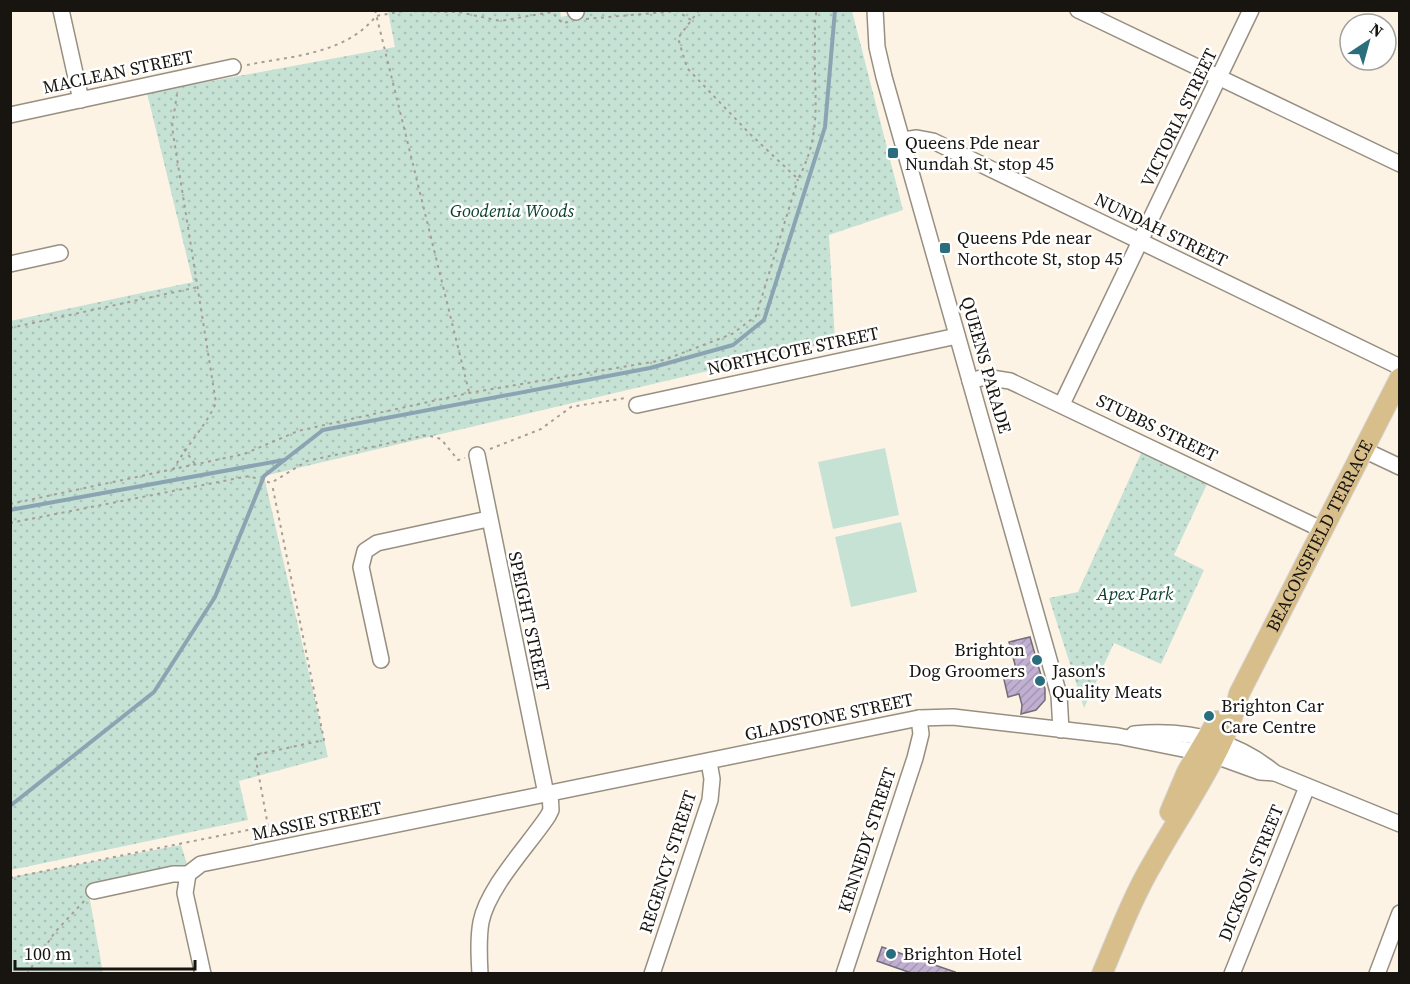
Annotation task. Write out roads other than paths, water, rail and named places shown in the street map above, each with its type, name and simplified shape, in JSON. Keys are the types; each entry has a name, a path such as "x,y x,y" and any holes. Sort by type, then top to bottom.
{"main road":[{"name":"BEACONSFIELD TERRACE","path":"1102,974 1154,860 1168,840 1210,746 1236,709 1239,694 1400,378"}],"street":[{"path":"61,10 81,100"},
{"name":"QUEENS PARADE","path":"875,10 877,47 1062,705 1061,730"},
{"path":"1078,10 1400,164"},
{"name":"VICTORIA STREET","path":"1062,404 1251,10"},
{"name":"MACLEAN STREET","path":"10,115 233,68"},
{"name":"NUNDAH STREET","path":"903,140 917,138 933,141 1400,367"},
{"path":"10,264 60,253"},
{"name":"NORTHCOTE STREET","path":"637,405 957,336"},
{"name":"STUBBS STREET","path":"970,381 994,377 1010,381 1323,530"},
{"path":"1364,450 1400,467"},
{"name":"SPEIGHT STREET","path":"477,455 488,519 548,794"},
{"path":"381,660 361,567 365,551 378,543 488,519"},
{"name":"GLADSTONE STREET","path":"548,794 919,718 953,717 1210,746 1264,764 1275,773 1400,824"},
{"name":"KENNEDY STREET","path":"844,974 915,758 920,740 919,718"},
{"name":"REGENCY STREET","path":"652,974 710,800 712,779 709,762"},
{"name":"DICKSON STREET","path":"1232,974 1307,787"},
{"path":"480,974 479,944 485,912 497,888 548,816 551,810 548,794"},
{"name":"MASSIE STREET","path":"94,891 173,874 188,874 201,864 548,794"},
{"path":"188,874 185,892 202,974"},
{"path":"1381,972 1400,913"}],"waterway":[{"path":"10,806 154,692 215,597 264,476 323,430 650,368 733,345 764,320 825,127 835,10"},
{"path":"10,510 284,460"}],"place":[{"name":"Queens Pde near Nundah St, stop 45","path":"893,153"},
{"name":"Queens Pde near Northcote St, stop 45","path":"945,248"},
{"name":"Brighton Dog Groomers","path":"1037,660"},
{"name":"Jason's Quality Meats","path":"1040,681"},
{"name":"Brighton Car Care Centre","path":"1209,716"},
{"name":"Brighton Hotel","path":"891,954"}],"park label":[{"name":"Goodenia Woods","path":"512,211"},
{"name":"Apex Park","path":"1135,594"}]}
